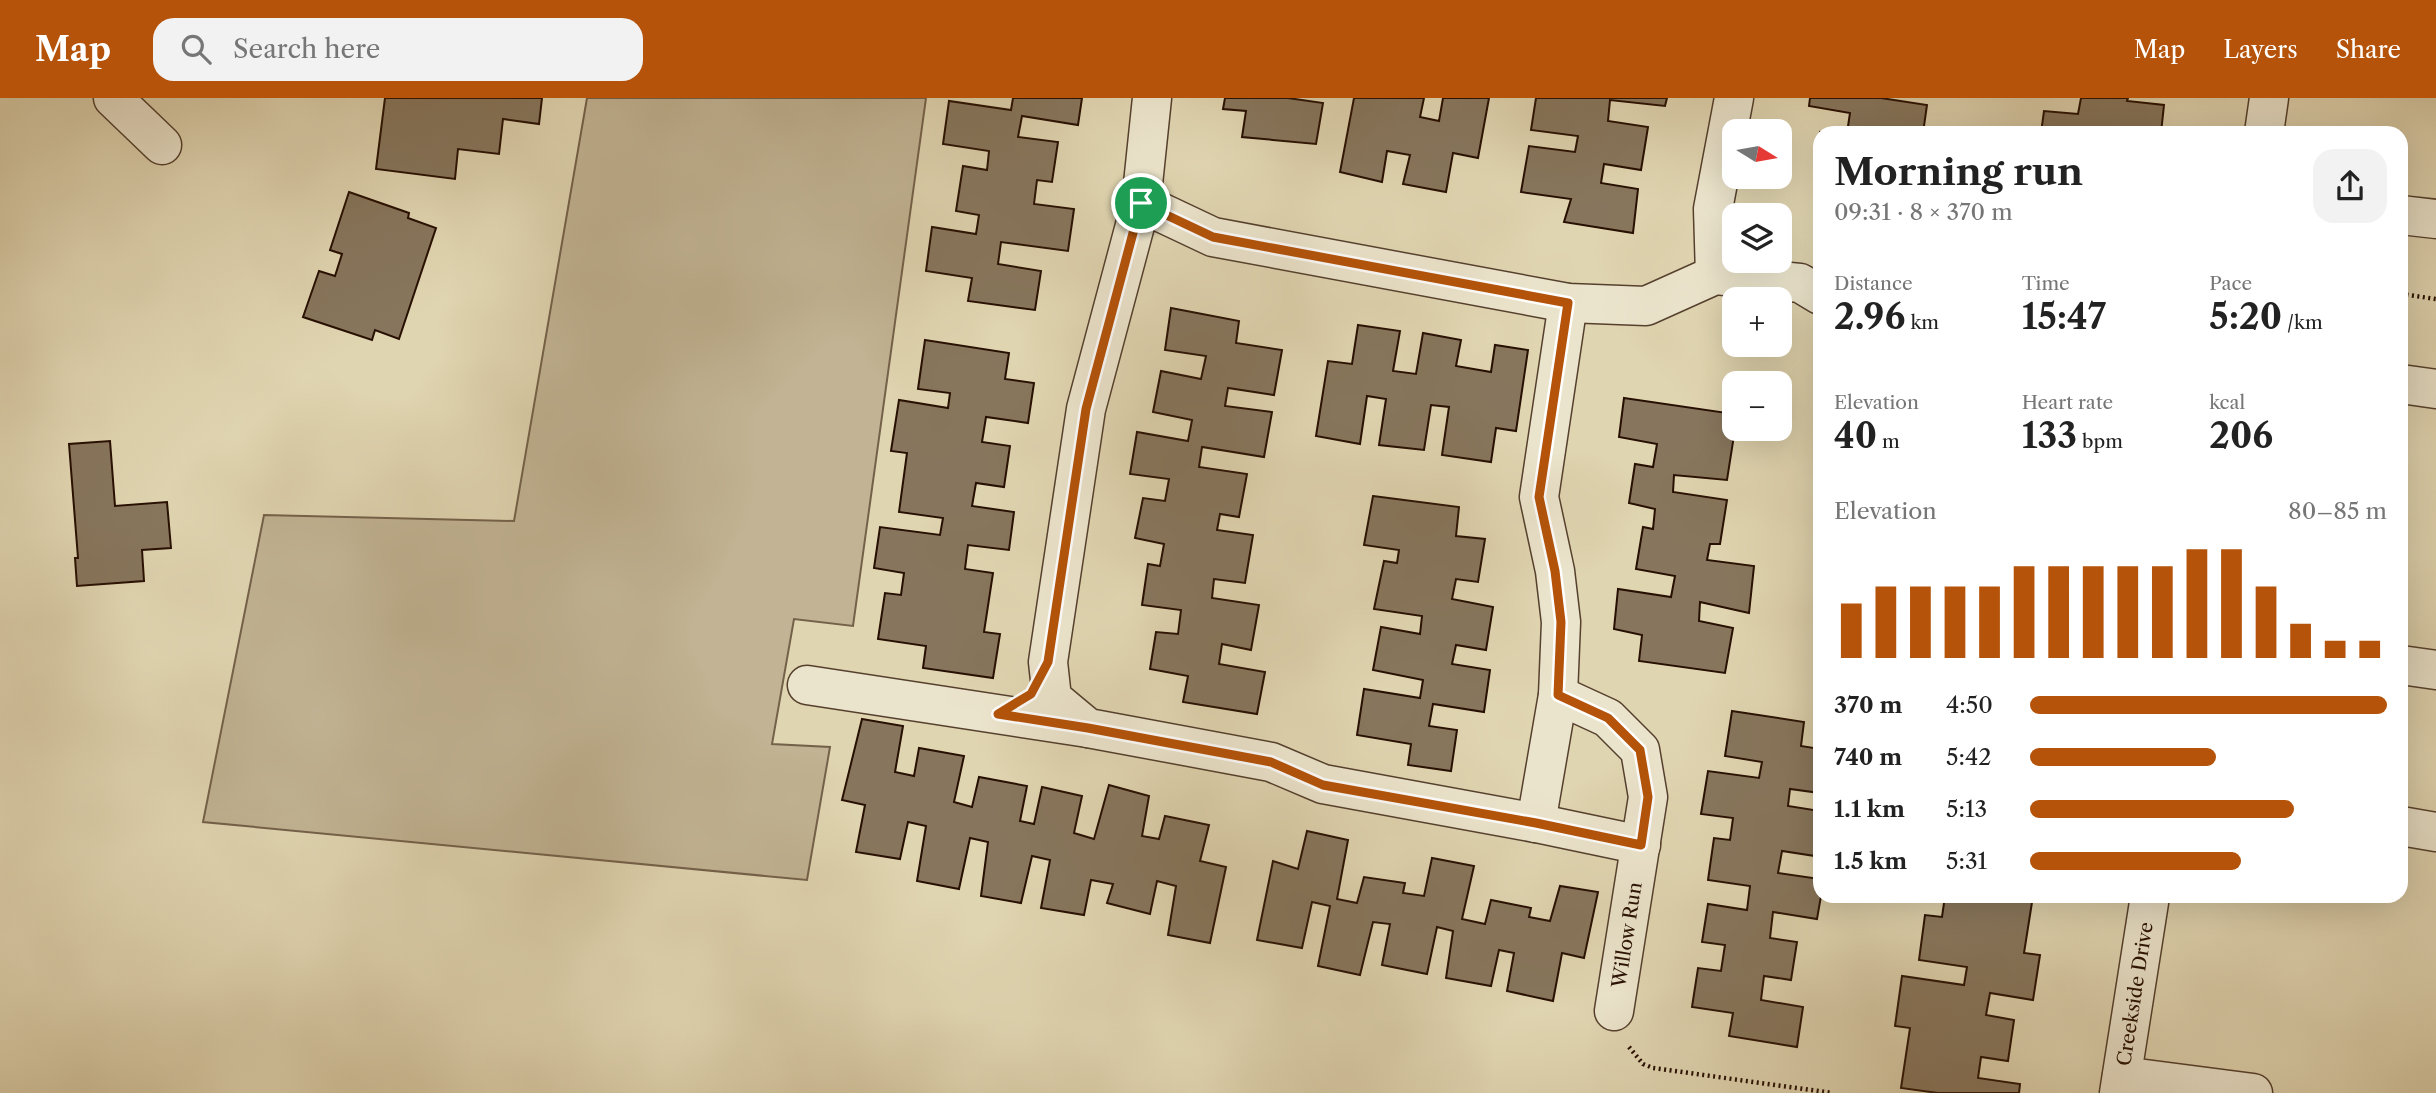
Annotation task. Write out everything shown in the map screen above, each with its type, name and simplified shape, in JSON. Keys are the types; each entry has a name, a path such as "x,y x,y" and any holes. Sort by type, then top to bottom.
{"street":[{"path":"113,98 162,145"},
{"path":"1088,728 1050,680 1086,409 1141,203 1152,98"},
{"path":"1715,275 1713,209 1734,98"},
{"path":"2265,126 2269,98"},
{"path":"1141,203 1213,237 1568,303 1646,306 1715,275 1800,283 1813,291"},
{"path":"2408,216 2436,219"},
{"path":"1536,823 1558,695 1561,622 1555,571 1539,497 1568,303"},
{"path":"2408,385 2436,389"},
{"path":"2408,666 2436,670"},
{"path":"998,714 1050,680"},
{"path":"807,685 1088,728 1271,762 1323,785 1536,823 1641,845"},
{"name":"Willow Run","path":"1558,695 1608,718 1640,750 1648,797 1614,1011"},
{"path":"2408,827 2436,832"},
{"name":"Creekside Drive","path":"2121,1085 2149,903"},
{"path":"2121,1085 2253,1093"}],"path":[{"path":"2408,295 2436,299"},
{"path":"1614,1011 1624,1026 1629,1046 1636,1057 1653,1068 1833,1093"}],"shaded area":[{"path":"587,98 926,98 853,626 794,619 772,744 830,747 807,880 203,822 264,515 514,521"}],"building":[{"path":"385,98 542,98 539,124 503,119 499,154 458,149 455,179 376,169"},
{"path":"1013,98 1082,98 1078,125 1022,116 1018,137 1058,142 1052,182 1037,180 1034,204 1074,209 1068,251 1001,242 998,264 1041,271 1035,310 968,301 972,278 926,271 932,227 976,234 979,215 956,211 963,166 987,170 989,151 943,144 949,101 1011,110"},
{"path":"1225,98 1288,98 1323,103 1316,144 1242,137 1246,111 1223,109"},
{"path":"1354,98 1424,98 1420,117 1439,121 1443,98 1489,98 1478,158 1453,153 1446,192 1403,184 1410,155 1387,151 1382,182 1340,172"},
{"path":"1536,98 1667,98 1665,106 1610,100 1608,121 1648,127 1641,170 1604,164 1601,183 1638,189 1633,233 1564,222 1571,199 1521,192 1529,146 1575,152 1578,136 1531,130"},
{"path":"1810,98 1881,98 1927,105 1924,126 1848,126 1850,113 1809,106"},
{"path":"2081,98 2128,98 2127,101 2164,105 2162,126 2042,126 2044,111 2078,114"},
{"path":"349,192 409,213 408,218 436,228 399,339 375,330 372,340 303,317 319,271 335,276 342,254 330,250"},
{"path":"1171,308 1239,321 1236,343 1282,350 1274,395 1228,388 1225,406 1272,412 1264,457 1202,447 1199,467 1247,474 1239,517 1220,514 1217,530 1253,535 1245,583 1214,579 1212,598 1259,605 1251,650 1222,644 1219,664 1265,672 1257,714 1183,702 1188,676 1150,669 1156,632 1178,634 1181,610 1142,605 1148,564 1160,566 1164,544 1135,538 1143,498 1165,501 1169,479 1130,474 1137,432 1188,441 1192,420 1153,412 1161,371 1201,379 1206,356 1165,350"},
{"path":"1358,325 1400,331 1393,371 1416,374 1423,333 1461,340 1456,366 1491,372 1495,345 1528,350 1516,431 1496,428 1491,462 1442,455 1449,407 1431,405 1424,450 1379,445 1386,399 1367,396 1360,444 1316,436 1328,361 1352,364"},
{"path":"925,340 1009,353 1005,379 1034,383 1028,423 986,417 982,442 1010,446 1004,487 976,483 972,506 1014,512 1009,550 968,545 965,569 993,573 984,632 1000,634 993,678 923,668 926,646 878,639 885,593 901,595 904,573 874,568 880,527 940,535 943,518 899,512 907,453 891,451 899,400 948,408 950,393 918,389"},
{"path":"1624,398 1722,412 1722,441 1733,441 1727,480 1674,475 1673,492 1727,500 1720,544 1710,544 1707,560 1754,566 1749,613 1700,602 1699,621 1733,628 1725,673 1639,661 1642,635 1614,629 1618,589 1671,597 1675,576 1636,569 1643,527 1653,529 1655,509 1629,503 1635,464 1653,467 1657,444 1619,437"},
{"path":"110,441 115,506 167,502 171,548 142,550 144,581 77,586 75,558 78,558 69,444"},
{"path":"1373,496 1459,507 1456,536 1485,539 1478,582 1456,579 1452,599 1493,607 1486,650 1456,645 1452,664 1490,670 1484,712 1433,704 1429,726 1457,730 1451,771 1408,765 1411,744 1357,735 1364,689 1420,698 1423,680 1373,670 1381,627 1420,634 1422,616 1374,609 1384,561 1397,563 1399,550 1364,545"},
{"path":"1732,711 1804,722 1801,746 1813,748 1813,792 1790,789 1788,806 1813,810 1813,856 1782,851 1778,873 1813,878 1813,903 1820,903 1817,919 1773,912 1770,938 1797,942 1791,980 1764,976 1761,1000 1803,1007 1797,1047 1729,1036 1733,1013 1692,1007 1698,968 1721,971 1725,945 1702,942 1708,904 1747,910 1750,886 1708,880 1714,838 1730,840 1733,818 1701,814 1708,771 1759,778 1762,762 1725,756"},
{"path":"862,719 903,726 895,772 914,776 919,748 964,756 954,802 972,807 979,777 1027,786 1020,821 1034,824 1042,787 1082,796 1074,833 1094,839 1109,785 1149,796 1142,836 1159,839 1165,816 1209,825 1200,861 1226,867 1210,943 1168,935 1176,886 1157,881 1150,914 1107,903 1113,884 1091,880 1084,915 1041,908 1050,860 1032,856 1021,903 981,896 988,842 970,838 959,889 917,881 926,826 908,822 900,859 856,852 865,805 842,800"},
{"path":"1307,831 1348,840 1337,899 1357,903 1364,877 1405,883 1403,893 1424,896 1432,858 1474,866 1462,919 1485,924 1491,900 1531,908 1529,917 1550,921 1560,886 1598,892 1584,958 1562,953 1553,1001 1507,991 1514,953 1499,950 1491,986 1446,978 1453,931 1437,927 1427,974 1382,965 1390,924 1373,922 1360,975 1318,966 1330,906 1312,902 1302,948 1257,940 1273,861 1298,869"},
{"path":"1944,903 2032,903 2024,953 2040,955 2033,1000 1990,993 1986,1015 2014,1020 2008,1061 1981,1057 1978,1078 2020,1084 2019,1093 1938,1093 1901,1088 1910,1028 1895,1026 1902,976 1964,985 1967,967 1919,960 1925,915 1942,917"}],"route":[{"path":"1141,203 1213,237 1568,303 1539,497 1555,571 1561,622 1558,695 1608,718 1640,750 1648,797 1641,845 1536,823 1323,785 1271,762 998,714 1031,694 1048,662 1086,409 1141,203"}]}
